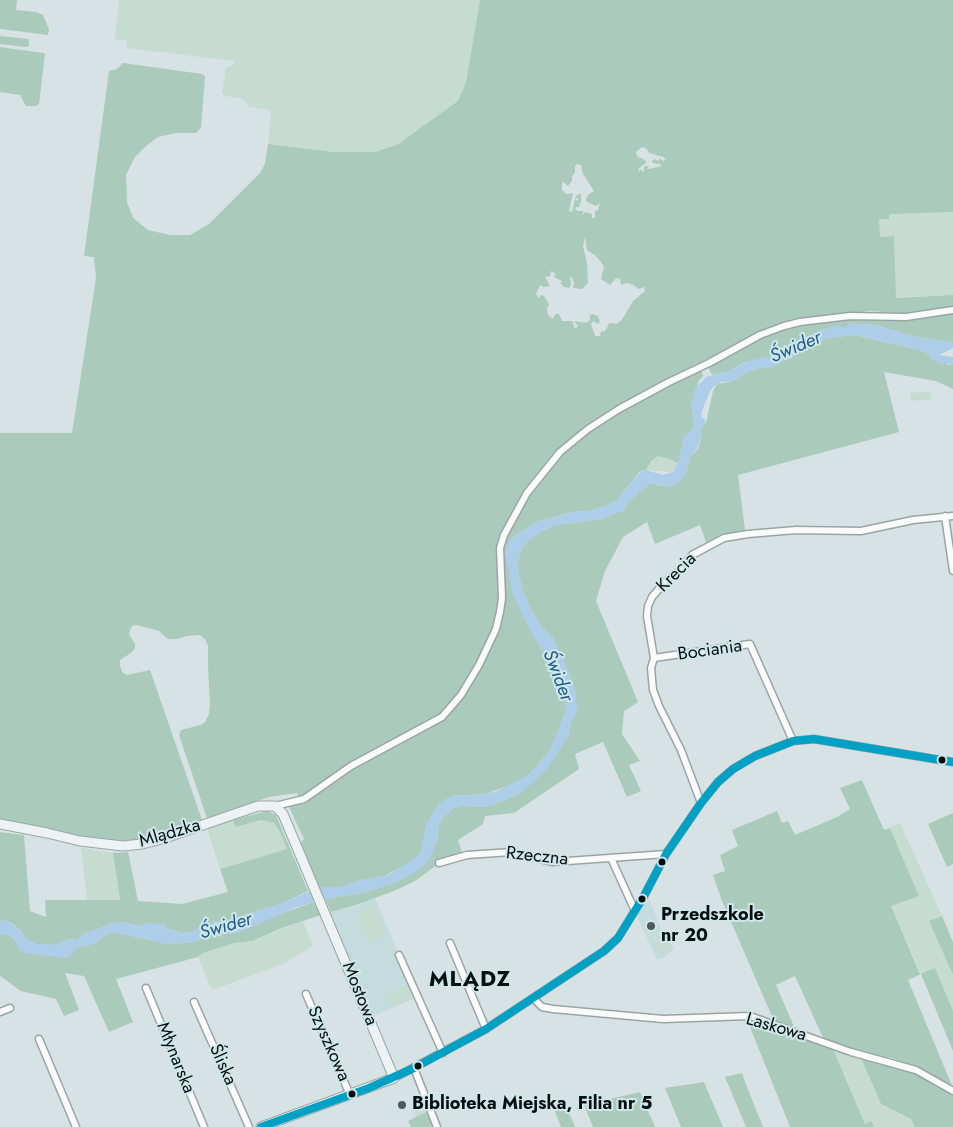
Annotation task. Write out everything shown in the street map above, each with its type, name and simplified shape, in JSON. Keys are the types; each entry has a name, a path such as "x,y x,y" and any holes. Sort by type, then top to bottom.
{"street":[{"path":"275,806 304,799 351,766 442,717 461,695 479,665 496,629 502,598 500,548 504,535 527,493 560,452 588,429 618,409 669,382 760,335 784,326 800,322 850,316 906,317 953,310"},
{"path":"945,516 953,571"},
{"name":"Krecia","path":"701,803 682,750 659,706 653,690 651,668 654,658 647,616 648,606 652,597 692,556 724,538 796,530 862,531 913,520 953,516"},
{"name":"Bociania","path":"654,658 750,644 793,741"},
{"path":"261,1127 350,1095 414,1068 486,1029 604,951 618,938 666,854 701,803 718,782 733,769 755,756 793,741 816,739 953,762"},
{"name":"Mlądzka","path":"0,824 80,841 122,846 162,839 258,806 275,806"},
{"name":"Mostowa","path":"275,806 283,814 305,863 394,1078"},
{"name":"Rzeczna","path":"439,863 467,855 511,852 553,862 666,854"},
{"path":"611,858 635,911"},
{"path":"450,943 486,1029"},
{"path":"399,955 443,1053"},
{"name":"Młynarska","path":"146,988 204,1127"},
{"name":"Szyszkowa","path":"306,994 350,1095"},
{"name":"Laskowa","path":"533,998 542,1007 553,1010 663,1019 750,1016 850,1052 916,1070 953,1091"},
{"name":"Śliska","path":"194,1002 249,1127"},
{"path":"0,1012 10,1008"},
{"path":"39,1039 76,1127"},
{"path":"414,1068 437,1127"}],"shaded area":[{"name":"Przedszkole nr 20","path":"648,896 664,936 674,949 665,957 657,960 637,916"},
{"path":"375,898 417,997 369,1018 325,913 356,906"}],"green space":[{"path":"0,0 17,0 16,10 36,12 43,15 49,29 48,35 0,29"},
{"path":"119,0 480,0 466,82 458,101 398,144 374,152 333,152 268,144 271,112 269,110 249,107 243,99 226,96 222,93 226,68 233,66 234,61 127,48 125,40 115,39"},
{"path":"480,0 953,0 953,212 889,214 889,219 879,219 880,237 894,236 896,298 953,295 953,309 916,314 869,311 793,320 770,328 664,380 585,426 554,454 525,491 501,534 497,548 500,598 498,611 493,627 476,664 459,693 440,714 349,764 302,797 299,798 297,793 269,797 207,818 179,735 181,730 201,725 209,714 208,646 205,639 200,635 168,639 159,631 137,625 132,626 129,634 135,644 135,648 120,660 122,672 127,675 150,670 202,820 153,837 125,841 91,838 0,819 0,433 72,433 96,278 94,257 84,256 109,71 117,69 123,63 202,74 205,76 201,128 196,133 176,133 158,137 135,157 126,175 127,202 133,218 148,230 170,235 190,235 209,224 260,173 265,164 268,144 333,152 375,152 398,144 458,101 466,82","holes":["642,147 646,148 649,153 663,157 666,160 663,161 659,158 659,161 654,159 652,161 662,166 649,169 647,169 649,166 646,166 644,167 644,172 641,170 638,172 639,168 646,163 645,160 637,156 636,152","577,164 581,165 583,174 594,191 588,195 587,202 596,206 600,203 598,210 595,211 595,218 592,218 592,214 585,212 583,215 583,211 575,209 580,207 581,193 575,198 578,198 579,201 575,199 572,212 569,211 573,193 566,194 562,190 562,184 563,182 568,186 572,181","585,237 587,250 596,256 604,266 601,279 610,285 616,278 620,279 621,285 627,283 634,285 638,289 644,287 645,291 633,301 623,318 617,324 609,323 604,332 601,331 600,336 595,336 591,324 593,321 598,324 600,321 598,316 590,315 590,320 586,323 574,321 578,326 575,329 572,321 562,321 559,314 555,314 553,319 548,315 547,309 549,304 544,296 541,295 539,298 536,294 540,285 544,287 550,286 545,277 550,276 551,271 556,274 554,277 562,281 560,284 563,287 569,288 571,285 570,278 572,277 573,288 582,289 588,283 587,263 583,246"]},
{"path":"0,36 29,39 29,46 0,44"},
{"path":"0,47 45,54 39,104 36,106 26,106 20,95 0,92"},
{"path":"953,212 953,295 866,299 867,214"},
{"path":"953,313 953,343 913,336 875,325 850,323 848,327 838,327 800,339 773,356 745,362 727,372 712,375 708,367 752,341 796,325 862,318 914,319"},
{"path":"855,335 919,350 928,354 932,359 949,365 953,364 953,389 936,381 884,372 899,432 738,475 745,530 720,535 706,542 700,525 655,544 647,522 623,537 605,571 596,601 638,702 624,711 622,734 640,761 629,765 641,791 627,797 603,742 575,754 579,769 514,813 485,816 483,824 458,840 462,853 434,867 415,881 394,891 331,912 325,899 366,892 399,881 437,841 439,825 445,815 454,808 462,806 485,807 520,793 568,736 571,722 577,713 571,678 553,638 542,627 530,608 518,571 518,561 522,548 528,540 556,525 602,519 624,511 625,506 630,500 648,485 654,483 659,486 687,470 690,457 698,449 701,439 700,430 706,423 713,391 717,384 733,381 745,373 760,368 769,368 826,338"},
{"path":"701,370 703,376 699,381 691,404 694,421 693,429 685,436 678,463 658,456 651,461 646,470 640,471 618,499 606,506 589,511 572,512 536,522 509,540 527,625 554,669 557,682 565,695 566,711 551,749 529,775 513,784 485,794 454,796 439,804 426,827 421,851 417,857 404,866 382,877 361,880 342,887 319,887 300,843 304,839 288,805 444,718 463,696 503,612 505,598 503,549 506,537 530,494 563,454 590,431 621,412"},
{"path":"931,391 931,399 910,401 910,393"},
{"path":"658,456 678,463 673,472 646,470 651,461"},
{"path":"862,780 884,830 890,828 919,896 891,906 920,974 935,968 953,1011 953,1051 921,974 908,980 953,1088 913,1066 892,1058 875,1056 824,1040 795,976 776,985 795,1029 774,1021 722,901 713,875 725,871 720,855 738,846 732,830 777,811 782,823 788,821 795,835 837,817 850,809 840,788"},
{"path":"267,811 276,815 308,891 281,904 253,912 227,923 215,921 191,932 182,933 149,923 139,926 117,922 83,934 77,940 68,939 51,945 36,944 25,938 21,931 6,920 0,922 0,832 24,835 30,911 46,917 45,900 120,900 113,853 128,852 138,901 182,904 228,892 220,869 287,849 274,823 261,820 236,827 233,820"},
{"path":"953,813 953,864 947,867 928,824"},
{"path":"233,820 237,827 261,820 274,823 287,849 220,869 207,828"},
{"path":"900,823 942,916 929,921 953,975 953,1011 935,968 921,974 891,906 919,896 890,828"},
{"path":"81,848 113,853 120,900 87,900"},
{"path":"313,902 321,915 282,928 252,941 234,943 203,953 198,957 116,979 133,1022 109,1032 84,976 65,973 79,1010 64,1016 56,999 21,991 0,976 0,935 8,935 15,940 20,950 72,952 76,948 96,943 106,934 114,932 167,944 195,942 209,934 228,934"},
{"path":"375,905 387,936 369,943 357,912"},
{"path":"942,916 953,942 953,975 929,921"},
{"path":"303,921 313,946 283,964 212,990 198,957 203,953 234,943 252,941"},
{"path":"667,938 674,949 659,956 652,945"},
{"path":"410,984 415,997 391,1008 386,995"},
{"path":"748,1022 787,1031 833,1049 865,1124 871,1121 874,1127 790,1127"},
{"path":"833,1049 861,1058 881,1104 911,1119 915,1127 874,1127 871,1122 865,1124"},
{"path":"861,1058 914,1073 953,1095 953,1127 915,1127 911,1119 881,1104"},
{"path":"742,1073 763,1127 746,1127 725,1077"},
{"path":"704,1082 723,1127 681,1127 665,1088"},
{"path":"640,1092 655,1127 593,1127 584,1105"},
{"path":"550,1099 563,1099 575,1127 561,1127"},
{"path":"423,1101 427,1112 416,1117 414,1110"},
{"path":"427,1112 433,1127 411,1127 408,1121"}],"water":[{"name":"Świder","path":"849,323 875,325 913,336 953,343 953,348 939,355 953,357 953,364 941,364 919,350 855,335 826,338 769,368 760,368 745,373 733,381 721,382 714,386 701,413 702,419 704,418 706,423 700,430 702,435 697,449 690,457 682,480 675,485 666,487 653,483 630,500 625,506 624,511 602,519 556,525 528,540 522,548 518,561 518,571 523,591 530,608 542,627 553,638 571,678 576,694 577,713 571,722 568,736 547,769 520,793 485,807 462,806 454,808 445,815 439,825 437,841 430,858 422,868 399,881 366,892 325,899 321,896 314,897 313,902 238,933 209,934 195,942 167,944 114,932 106,934 96,943 76,948 70,957 65,958 24,953 20,950 15,940 8,935 0,935 0,922 6,920 21,931 25,938 36,944 51,945 68,939 77,940 83,934 117,922 138,926 149,923 165,924 168,929 182,933 191,932 215,921 227,923 235,921 253,912 281,904 319,887 342,887 361,880 382,877 417,857 421,851 426,827 439,804 445,799 454,796 485,794 497,791 529,775 551,749 566,711 565,695 557,682 554,669 527,625 512,592 505,552 509,540 536,522 572,512 589,511 606,506 618,499 641,471 646,470 663,475 673,472 678,463 685,436 693,429 694,420 691,404 695,389 706,377 727,372 750,360 773,356 796,341 811,336 815,332 835,326 847,327"}],"transit line":[{"path":"261,1127 369,1088 414,1068 486,1029 604,951 618,938 644,896 666,854 701,803 718,782 733,769 755,756 793,741 814,739 953,762"}],"place":[{"name":"Przedszkole nr 20","path":"651,926"},
{"name":"Biblioteka Miejska, Filia nr 5","path":"402,1105"}],"district":[{"name":"MLĄDZ","path":"470,981"}]}
